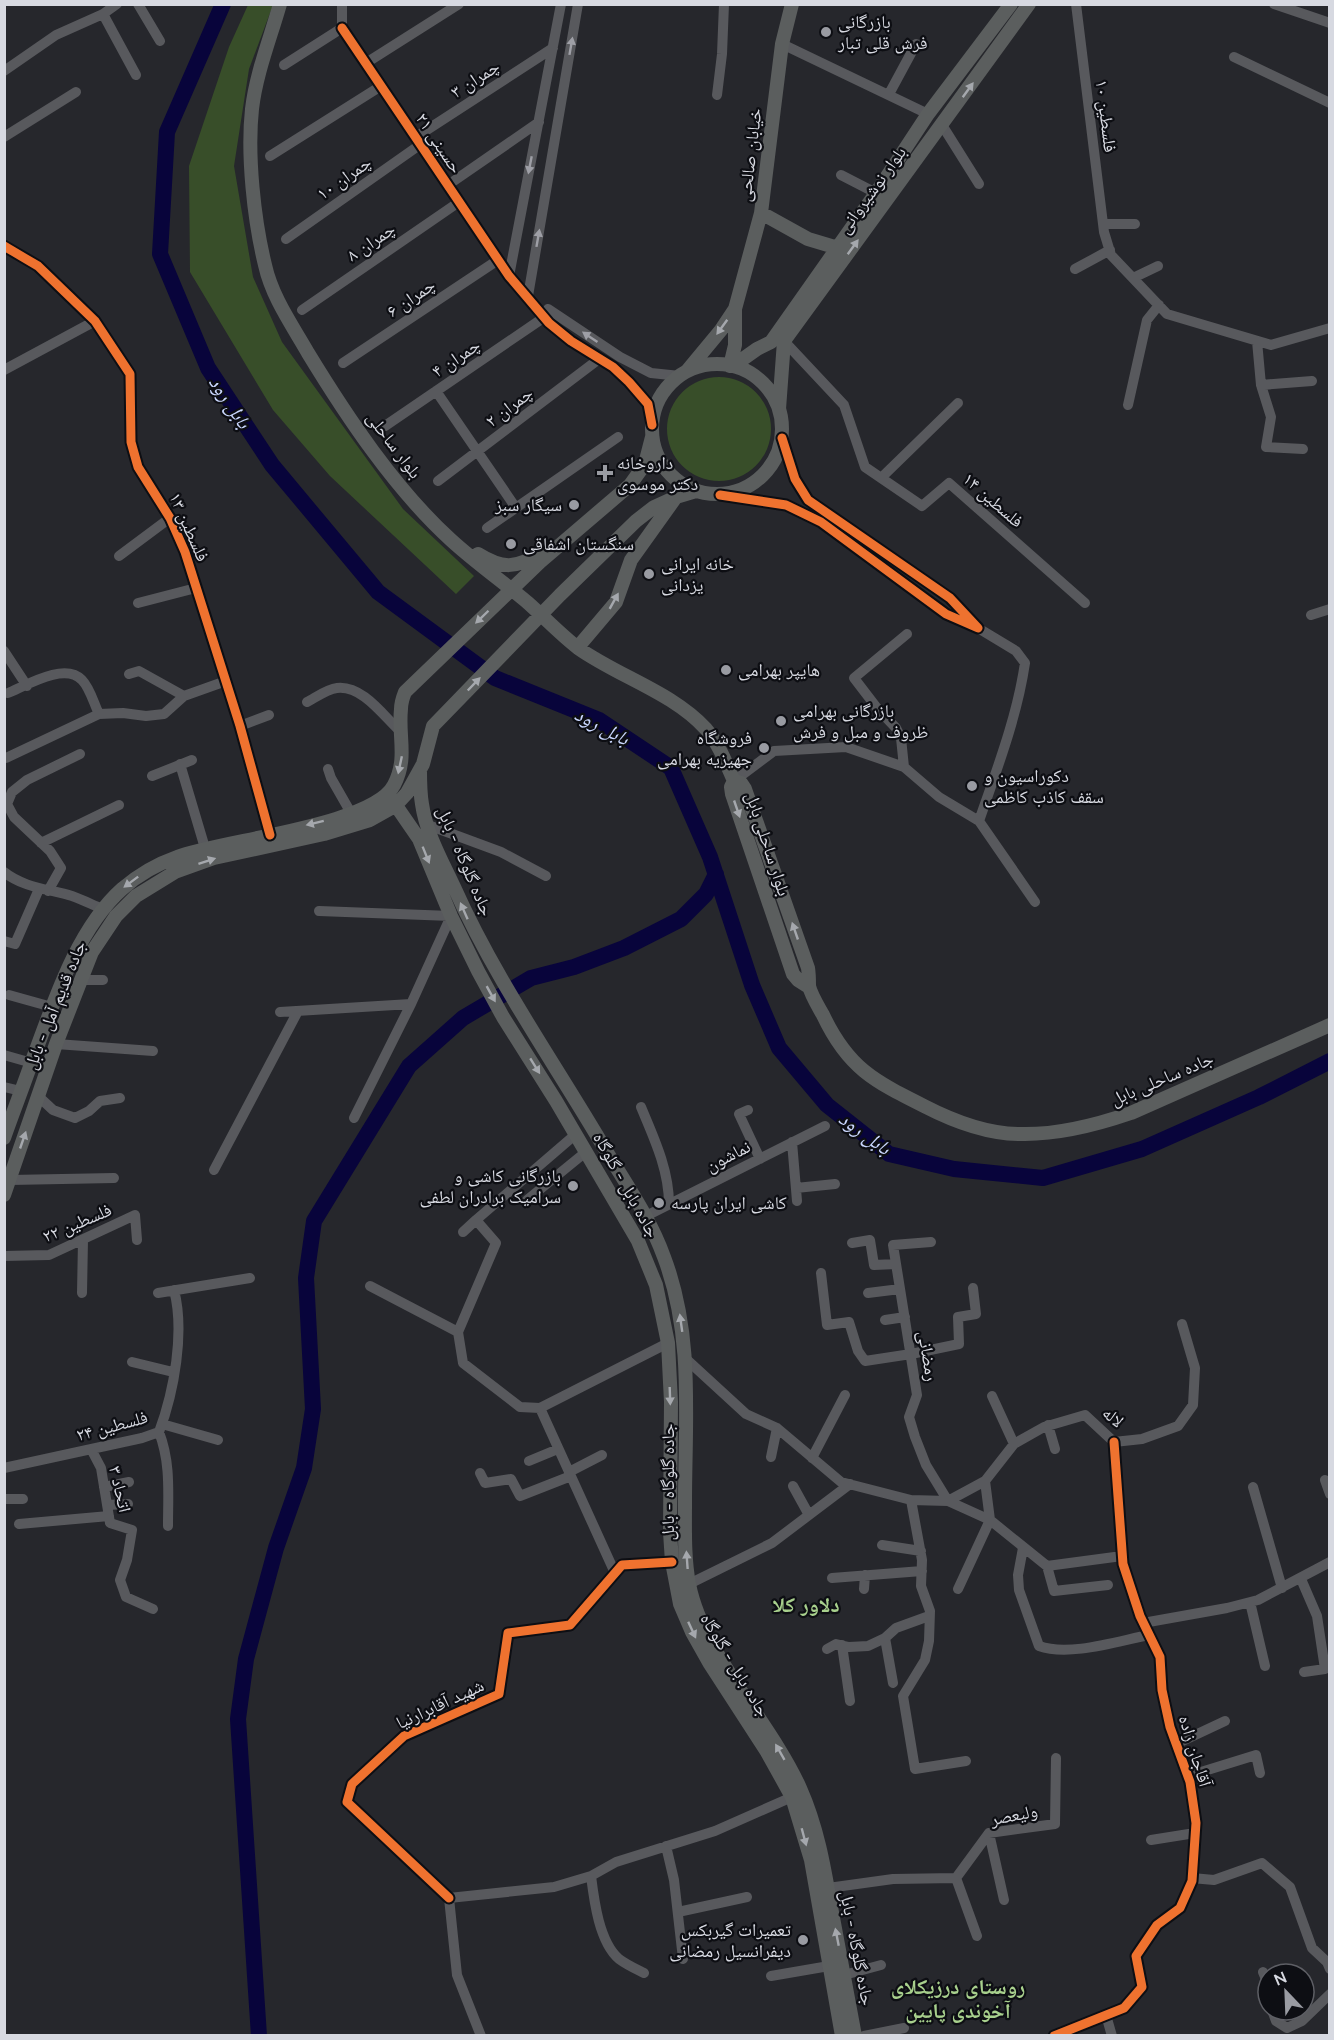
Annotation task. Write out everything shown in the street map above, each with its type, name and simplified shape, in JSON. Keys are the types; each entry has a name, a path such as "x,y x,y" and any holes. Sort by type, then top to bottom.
{"main road":[{"name":"بلوار ساحلی","path":"280,4 257,82 252,109 255,204 265,265 274,293 322,375 384,464 414,501 450,539 578,648 682,708 708,731 734,781"},
{"name":"خيابان صالحی","path":"735,309 761,213 783,44 792,4"},
{"name":"بلوار نوشیروانی","path":"777,341 928,114 1011,4"},
{"name":"بلوار نوشیروانی","path":"732,366 757,349 777,341 942,125 1029,4"},
{"path":"761,213 808,239 838,248"},
{"path":"732,366 735,345 735,309"},
{"path":"392,800 401,766 400,710 405,692 540,562 630,484 645,464 656,406 666,389 683,374 721,330 735,309"},
{"path":"652,431 656,455 666,471 680,483 696,491 720,495 738,491 754,483 777,455 782,438 777,341"},
{"path":"735,345 744,349 757,349"},
{"path":"683,374 709,365 732,366 748,372 761,382 772,394 779,409"},
{"path":"4,1138 52,1007 76,953 104,909 122,889 147,870 176,857 351,813 407,793 420,770 433,726 560,595 636,521 654,507 696,491"},
{"path":"578,648 616,602 631,560 676,497"},
{"path":"450,539 492,562 515,566 526,562 587,521"},
{"name":"جاده گلوگاه - بابل","path":"420,770 422,804 428,825 469,921 646,1216 663,1254 682,1320 685,1358 687,1405 685,1534 689,1584 700,1618 712,1642 779,1749 798,1784 814,1822 855,2036"},
{"name":"بلوار ساحلی بابل","path":"734,781 741,783 745,789 808,968 809,987"},
{"path":"392,800 413,827 451,916"},
{"name":"جاده قدیم آمل - بابل","path":"4,1195 56,1044 92,952 116,916 136,896 175,872 214,858 273,847 370,820 392,800"},
{"name":"جاده بابل - گلوگاه","path":"451,916 503,1017 587,1151 638,1241 650,1267 664,1314 668,1342 671,1402 672,1562 680,1604 710,1664 767,1752 792,1797 811,1860 842,2036"},
{"name":"جاده ساحلی بابل","path":"809,987 830,1030 844,1052 863,1072 894,1091 946,1116 969,1125 1018,1134 1044,1133 1103,1122 1131,1113 1329,1025"},
{"path":"556,1101 572,1092"}],"street":[{"path":"4,71 56,35 103,14 117,4"},
{"path":"138,4 160,41"},
{"path":"284,65 342,28 342,4"},
{"path":"366,63 459,4"},
{"path":"509,276 561,4"},
{"path":"578,4 528,296 571,341 613,367 629,382 648,404 652,431"},
{"path":"717,95 723,54 724,4"},
{"name":"فلسطین ۱۰","path":"1076,4 1104,228 1111,255 1167,314 1271,345 1329,328"},
{"path":"1274,4 1329,23"},
{"path":"103,14 136,75"},
{"name":"حسینی ۲۱","path":"342,28 509,276 528,296"},
{"path":"783,44 928,114"},
{"path":"889,94 916,44"},
{"name":"چمران ۳","path":"418,141 553,48"},
{"path":"1234,57 1329,103"},
{"path":"270,156 381,86"},
{"path":"4,137 76,92"},
{"path":"448,185 538,122"},
{"path":"942,125 979,184"},
{"name":"چمران ۱۰","path":"286,239 418,141"},
{"path":"841,175 876,193"},
{"name":"چمران ۸","path":"302,310 459,202"},
{"path":"1104,228 1135,224"},
{"name":"فلسطین ۱۳","path":"4,246 38,266 95,321 130,374 131,442 138,467 170,518 196,588 240,726 270,835"},
{"path":"1075,269 1110,250"},
{"name":"چمران ۶","path":"343,363 498,260"},
{"path":"1133,278 1158,266"},
{"path":"1128,405 1148,320 1159,305"},
{"path":"548,315 651,373 683,374"},
{"name":"چمران ۴","path":"385,426 548,315"},
{"path":"4,370 95,321"},
{"name":"فلسطین ۱۴","path":"777,341 844,405 865,467 922,506 949,483 1085,603"},
{"path":"1257,341 1261,385 1271,417 1266,447 1303,449"},
{"path":"613,367 620,357"},
{"name":"چمران ۲","path":"438,481 599,359"},
{"path":"1261,385 1312,381"},
{"path":"436,391 516,508"},
{"path":"881,478 958,403"},
{"path":"487,528 618,437"},
{"path":"782,438 795,479 808,500 950,598 978,628"},
{"path":"720,495 786,505 822,522 946,614 978,628 1016,651 1025,663 1004,750 979,821"},
{"path":"119,556 170,518"},
{"path":"138,603 196,588"},
{"path":"1311,615 1329,609"},
{"path":"904,767 901,738 896,728 854,678 907,634"},
{"path":"4,651 27,686"},
{"path":"129,674 139,671 184,696"},
{"path":"8,693 57,673 71,673 83,681 99,714"},
{"path":"6,758 99,714 123,713 146,716 164,714 184,696 226,681"},
{"path":"306,702 334,687 350,688 366,698 402,733"},
{"path":"240,726 269,715"},
{"path":"734,781 774,751 846,747 904,767 939,797 979,821 1035,902"},
{"path":"4,941 15,944 44,890 61,868 50,851 14,817 7,804 12,792 27,780 80,754"},
{"path":"152,776 192,760"},
{"path":"180,764 205,848"},
{"path":"328,769 351,813"},
{"path":"40,843 119,805"},
{"path":"428,825 501,852 546,876"},
{"path":"4,872 13,879 44,890 71,896 104,909"},
{"path":"319,911 451,916 411,1004 354,1118"},
{"path":"81,980 103,980"},
{"path":"9,995 52,1007"},
{"path":"280,1012 411,1004"},
{"path":"214,1170 298,1011"},
{"path":"56,1044 153,1051"},
{"path":"4,1055 32,1063"},
{"path":"4,1087 21,1091"},
{"path":"38,1096 53,1110 75,1118 89,1111 100,1101 120,1098"},
{"path":"641,1107 657,1146 669,1190 669,1204"},
{"path":"748,1110 739,1114 760,1159"},
{"name":"نماشون","path":"646,1216 825,1126"},
{"path":"463,1232 576,1134"},
{"path":"792,1143 797,1201"},
{"path":"527,1200 587,1151"},
{"path":"10,1180 114,1178"},
{"path":"796,1188 835,1184"},
{"name":"فلسطین ۲۲","path":"4,1256 49,1255 135,1215 137,1240"},
{"path":"476,1220 496,1243 458,1332 463,1363 520,1407 540,1408 668,1342"},
{"path":"82,1293 83,1240"},
{"path":"852,1242 870,1240 874,1265 896,1264 893,1245 931,1242"},
{"name":"رمضانی","path":"896,1264 917,1395 909,1417 926,1465 948,1501"},
{"path":"821,1273 827,1325 849,1322 858,1352 865,1361 959,1344 958,1317 976,1314 974,1288"},
{"path":"158,1293 250,1278"},
{"path":"370,1286 458,1332"},
{"path":"868,1293 900,1288"},
{"name":"فلسطین ۲۴","path":"4,1468 91,1449 161,1428 178,1342 179,1310 174,1290"},
{"path":"885,1320 905,1317"},
{"name":"لاله","path":"948,1501 985,1481 1014,1444 1048,1425 1085,1414 1114,1442 1142,1439 1178,1425 1193,1405 1195,1368 1182,1324"},
{"path":"685,1358 746,1414 777,1428 841,1482 911,1500 948,1501 990,1520 1047,1566 1054,1591 1108,1585"},
{"path":"132,1362 173,1372"},
{"path":"812,1458 845,1395"},
{"path":"992,1396 1014,1444"},
{"path":"540,1408 615,1573"},
{"path":"1048,1425 1054,1449"},
{"path":"168,1526 169,1479 161,1428 218,1440"},
{"path":"771,1457 777,1428"},
{"path":"1047,1566 1122,1556 1114,1442"},
{"name":"اتحاد ۳","path":"91,1449 101,1468 110,1523 132,1530 127,1560 120,1580 126,1597 153,1609"},
{"path":"529,1461 558,1449"},
{"path":"480,1473 485,1483 511,1479 520,1496 570,1474 602,1455"},
{"path":"1325,1480 1329,1494"},
{"path":"958,1589 990,1520 985,1481"},
{"path":"104,1486 129,1482"},
{"path":"689,1584 772,1543 850,1484"},
{"path":"793,1486 809,1515"},
{"path":"1253,1487 1282,1588"},
{"path":"4,1500 23,1499"},
{"path":"911,1500 921,1551 921,1586 930,1611 929,1641 925,1660 903,1695 915,1769 966,1761"},
{"path":"19,1524 108,1511 128,1504"},
{"path":"882,1545 921,1551"},
{"path":"1023,1548 1018,1575 1019,1590 1040,1646 1050,1650 1082,1648 1149,1635"},
{"name":"آقاجان زاده","path":"1055,2035 1124,2008 1142,1987 1137,1956 1157,1925 1180,1908 1192,1878 1196,1822 1188,1776 1170,1727 1162,1689 1160,1657 1143,1623 1122,1556"},
{"name":"شهید آقابرارنیا","path":"449,1898 347,1802 352,1784 404,1736 499,1694 508,1633 570,1624 622,1565 672,1562"},
{"path":"1143,1623 1250,1602 1301,1579 1329,1562"},
{"path":"832,1578 922,1571"},
{"path":"864,1589 865,1575"},
{"path":"1301,1579 1317,1616 1325,1669 1304,1672"},
{"path":"1250,1602 1265,1665"},
{"path":"827,1649 836,1644 868,1646 885,1638 896,1628 929,1616"},
{"path":"885,1638 893,1683"},
{"path":"842,1645 850,1701"},
{"path":"1176,1744 1225,1721"},
{"path":"1188,1776 1256,1755 1260,1773"},
{"name":"ولیعصر","path":"956,1878 989,1833 1055,1824 1056,1758"},
{"path":"481,2036 457,1975 449,1898 554,1887 591,1876 616,1862 715,1831 792,1797"},
{"path":"989,1833 1004,1900"},
{"path":"1151,1840 1195,1833"},
{"path":"666,1846 674,1880 683,1959"},
{"path":"1192,1878 1214,1880 1262,1863 1290,1887 1311,1948 1327,1962 1329,1968"},
{"path":"591,1876 595,1905 608,1946 619,1959 644,1973"},
{"path":"828,1888 893,1879 956,1878 978,1936"},
{"path":"678,1912 747,1897"},
{"path":"844,1975 880,1965"},
{"path":"771,1976 829,1966"},
{"path":"1287,2032 1329,1995"},
{"path":"1106,2015 1112,2036"},
{"path":"864,2036 904,2028"}],"green space":[{"path":"248,5 273,5 249,69 234,166 253,277 282,342 403,509 474,576 456,594 330,476 273,410 190,272 189,166 229,47"},
{"path":"719,377 739,381 756,392 767,409 771,429 767,449 756,466 739,477 719,481 699,477 682,466 671,449 667,429 671,409 682,392 699,381"}],"waterway":[{"name":"بابل رود","path":"223,4 167,132 160,254 208,368 272,465 378,592 495,678 599,720 671,768 710,857 752,985 779,1048 827,1105 889,1154 954,1169 1043,1178 1142,1149 1259,1097 1330,1061"},
{"path":"259,2036 238,1719 246,1659 276,1548 304,1468 313,1409 306,1278 314,1221 409,1066 463,1018 531,978 574,967 624,948 681,919 706,894 716,874"}],"cycle path":[{"path":"342,28 509,276 549,323 571,341 613,367 629,382 648,404 652,425"},
{"path":"4,246 38,266 95,321 130,374 131,442 138,467 170,518 185,552 240,726 270,835"},
{"path":"720,495 786,505 821,522 946,614 978,628 950,598 808,500 795,479 782,438"},
{"path":"1054,2036 1124,2008 1142,1987 1136,1956 1157,1925 1180,1908 1192,1881 1196,1823 1190,1782 1170,1727 1162,1690 1160,1657 1140,1616 1123,1564 1114,1442"},
{"path":"449,1898 347,1802 352,1784 404,1736 499,1694 508,1633 570,1625 622,1565 672,1562"}],"place":[{"name":"بازرگانی فرش قلی تبار","path":"826,32"},
{"name":"داروخانه دکتر موسوی","path":"605,473"},
{"name":"سیگار سبز","path":"574,505"},
{"name":"سنگستان اشفاقی","path":"511,544"},
{"name":"خانه ایرانی یزدانی","path":"649,574"},
{"name":"هایپر بهرامی","path":"726,670"},
{"name":"بازرگانی بهرامی ظروف و مبل و فرش","path":"781,721"},
{"name":"فروشگاه جهیزیه بهرامی","path":"764,748"},
{"name":"دکوراسیون و سقف کاذب کاظمی","path":"972,786"},
{"name":"بازرگانی کاشی و سرامیک برادران لطفی","path":"573,1186"},
{"name":"کاشی ایران پارسه","path":"659,1203"},
{"name":"تعمیرات گیربکس دیفرانسیل رمضانی","path":"803,1940"}],"district":[{"name":"دلاور کلا","path":"806,1605"},
{"name":"روستای درزیکلای آخوندی پایین","path":"958,1999"}]}
